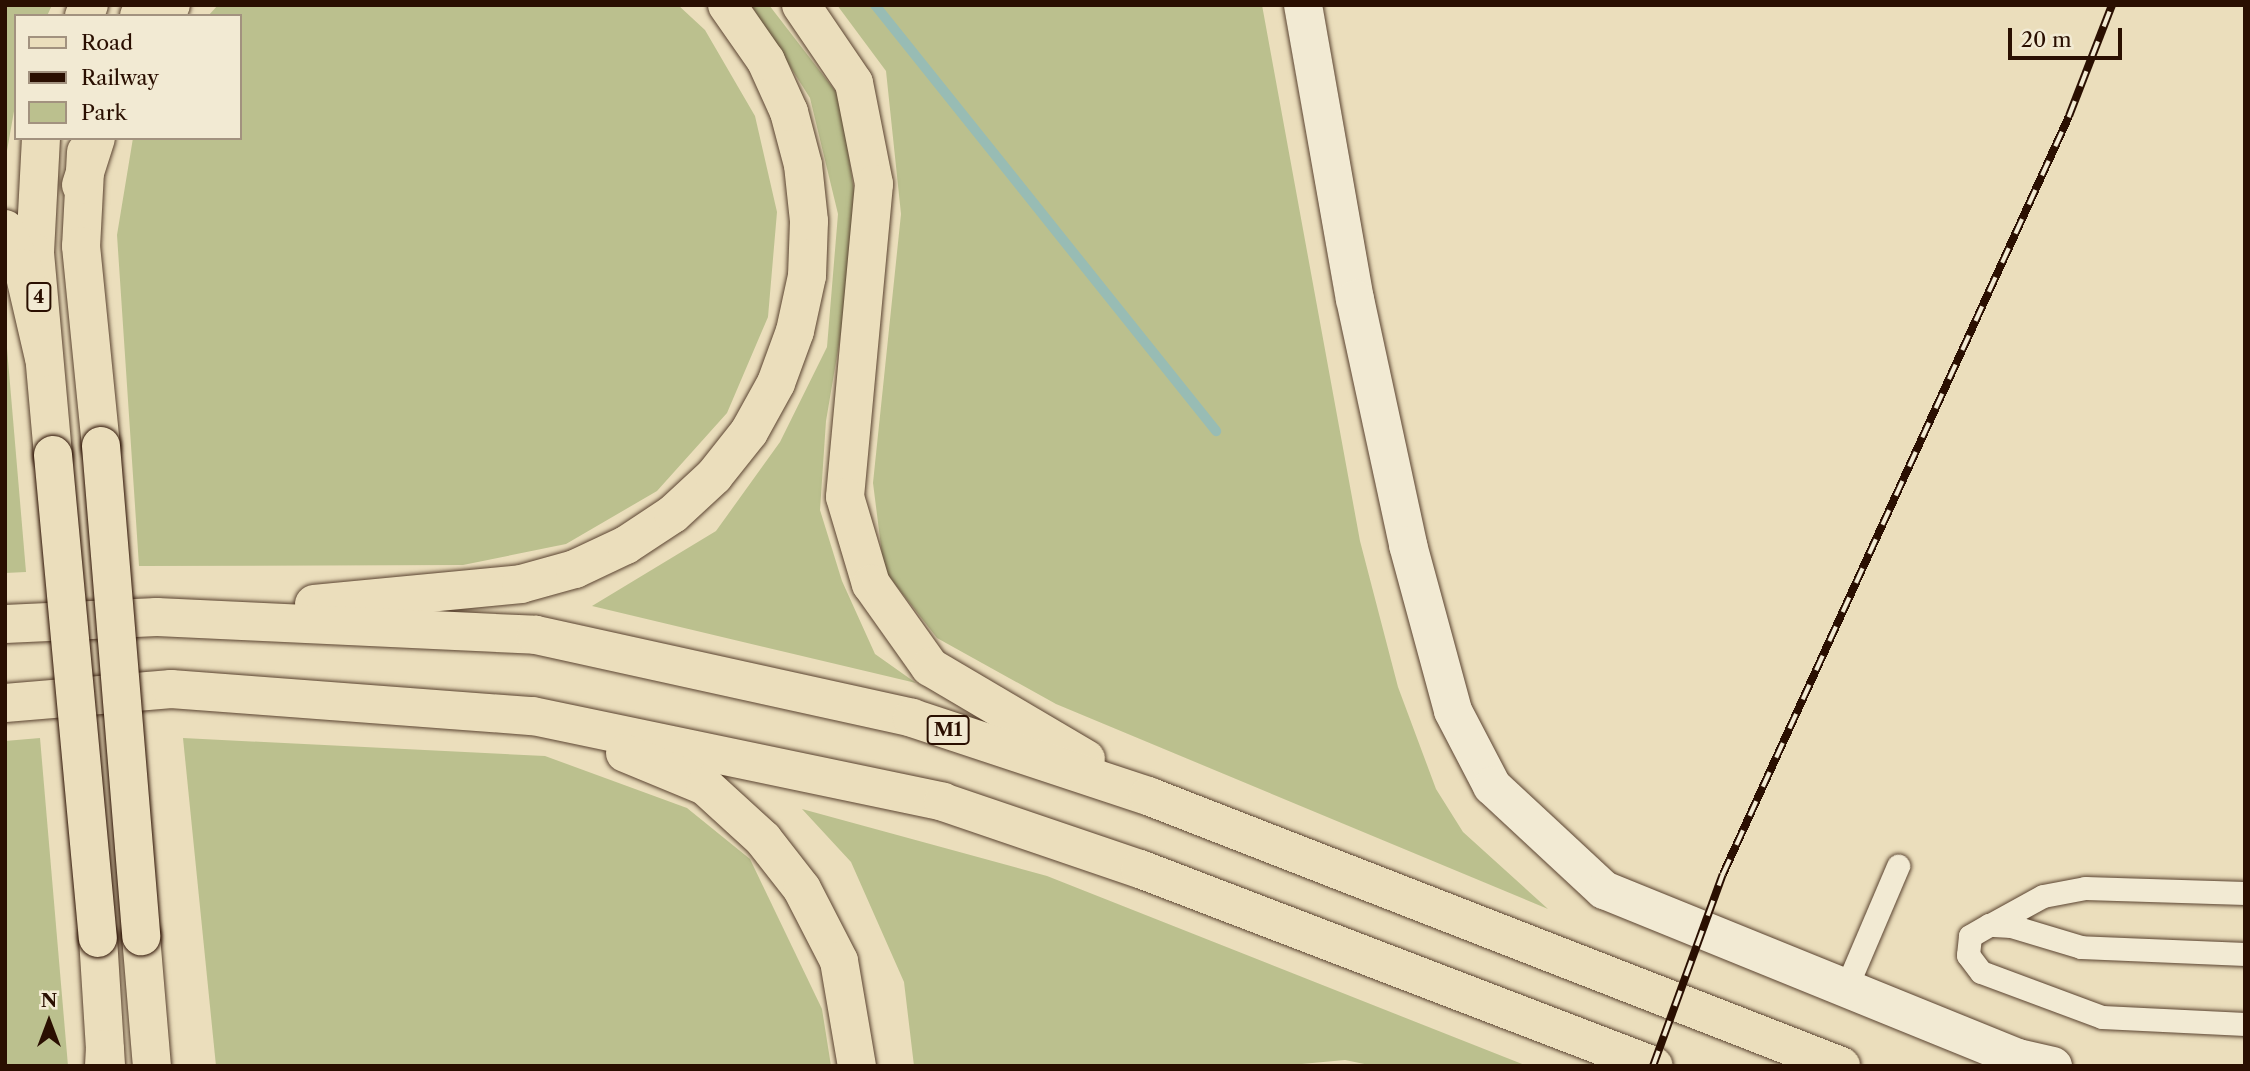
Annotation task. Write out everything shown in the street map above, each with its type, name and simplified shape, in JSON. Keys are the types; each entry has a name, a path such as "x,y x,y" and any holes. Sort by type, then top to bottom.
{"main road":[{"path":"157,617 521,584 575,569 626,545 673,514 714,476 749,432 776,383 790,344 807,276 809,220 803,165 789,112 766,61 727,5"},
{"path":"801,5 854,83 874,184 845,497 871,584 930,667 1148,796"},
{"name":"4","path":"41,140 35,253 98,938 105,1060"},
{"path":"88,140 81,185 81,246 101,446 152,1066"},
{"path":"81,185 95,140"},
{"path":"5,229 23,268 44,358"},
{"name":"M1","path":"5,624 157,617 536,635 912,718 1148,796 1841,1066"},
{"path":"5,703 171,689 533,716 943,802 1140,869 1654,1066"},
{"path":"533,716 705,786 764,839 802,889 839,961 857,1066"}],"street":[{"path":"1303,5 1355,299 1408,545 1453,710 1492,786 1604,890 2018,1058 2053,1066"}],"lane":[{"path":"1846,988 1898,866"},
{"path":"2245,893 2085,887 2043,896 1970,936 1968,955 1981,972 2102,1017 2245,1024"},
{"path":"1989,925 2011,926 2081,947 2245,954"}],"green space":[{"path":"5,5 52,5 48,14 14,14 14,111 5,162"},
{"path":"218,5 678,5 705,30 755,116 777,212 768,317 727,413 657,491 566,544 463,565 139,566 117,235 133,140 242,140 242,14 210,14"},
{"path":"751,5 769,5 840,97 854,191 847,297 826,421 820,510 842,581 875,654 916,683 592,606 716,531 780,442 827,347 838,214 810,98"},
{"path":"837,5 1262,5 1360,541 1398,687 1436,789 1463,832 1548,909 1056,704 937,638 884,570 873,483 901,214 886,71"},
{"path":"5,325 26,572 5,573"},
{"path":"40,738 68,1066 5,1066 5,741"},
{"path":"183,738 545,756 687,808 750,859 822,1009 831,1066 216,1066"},
{"path":"802,809 1047,876 1527,1066 1374,1066 1345,1060 1280,1066 914,1066 904,982 851,862"}],"waterway":[{"path":"875,5 1216,431"}],"railway":[{"path":"1653,1066 1723,874 2069,116 2112,5"}]}
